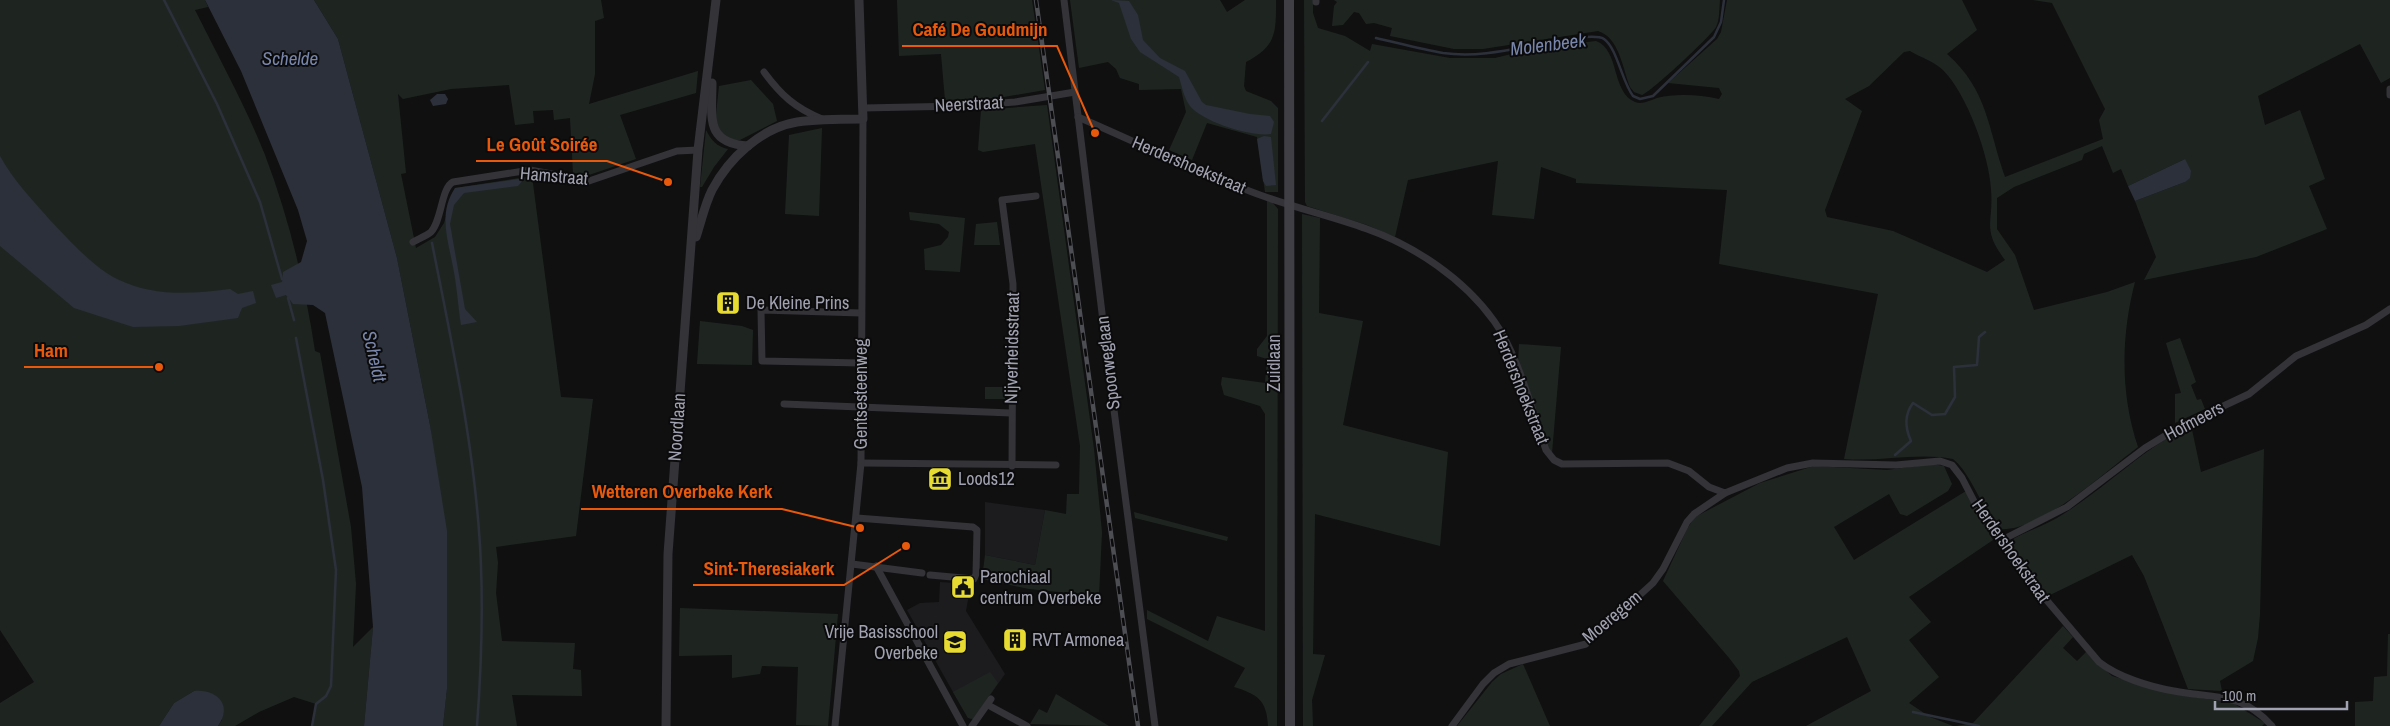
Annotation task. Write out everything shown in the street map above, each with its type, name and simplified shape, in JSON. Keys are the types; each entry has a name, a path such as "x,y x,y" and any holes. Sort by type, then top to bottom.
{"main road":[{"name":"Zuidlaan","path":"1289,0 1290,726"}],"street":[{"name":"Noordlaan","path":"666,726 668,554 698,150 716,0"},
{"name":"Gentsesteenweg","path":"835,726 861,463 863,108 858,0"},
{"name":"Spoorweglaan","path":"1064,0 1156,726"},
{"name":"Noordlaan","path":"712,45 713,127 716,133 727,143 748,146"},
{"path":"764,72 773,85 800,110 825,120"},
{"path":"2390,90 2390,95"},
{"name":"Neerstraat","path":"863,108 961,106 1014,102 1075,92"},
{"name":"Herdershoekstraat","path":"1078,117 1202,172 1290,206 1368,229 1393,239 1426,259 1452,278 1494,321 1506,341 1546,450 1554,460 1571,464 1668,464 1689,471 1709,487 1725,493 1787,468 1813,462 1896,465 1940,461 1956,468 1978,509 2016,564 2080,642 2111,671 2173,691 2238,700 2272,726"},
{"name":"Noordlaan","path":"692,249 711,192 720,176 748,146 771,129 796,122 862,119"},
{"name":"Hamstraat","path":"413,242 430,232 438,220 446,190 453,182 530,170 590,181 677,151 698,150"},
{"name":"Nijverheidsstraat","path":"784,404 1011,413 1013,284 1002,200 1036,196"},
{"name":"Hofmeers","path":"2000,540 2068,507 2145,448 2181,426 2249,394 2296,356 2366,325 2390,309"},
{"path":"861,313 761,310 762,361 862,363"},
{"path":"1011,413 1012,466"},
{"path":"861,463 1056,465"},
{"name":"Moeregem","path":"1452,726 1471,698 1501,668 1531,657 1586,644 1653,583 1663,569 1683,528 1694,514 1725,493"},
{"path":"852,564 974,579 978,536 977,530 973,527 857,518"},
{"path":"876,566 964,726"},
{"path":"972,726 989,702 1027,726"}],"shaded area":[{"path":"0,0 205,0 208,7 195,10 257,136 274,179 295,252 315,351 320,353 351,527 356,584 353,647 373,627 364,726 312,726 316,704 294,697 259,712 235,726 218,726 222,720 194,691 174,703 159,726 0,726 0,703 34,682 0,630"},
{"path":"314,0 601,0 604,18 595,21 595,74 589,104 698,71 696,93 620,115 636,159 589,175 573,173 570,118 554,120 553,110 533,111 534,123 515,125 509,85 451,89 403,99 398,94 406,173 401,174 416,248 435,237 444,223 455,188 532,176 561,397 593,399 576,536 496,547 498,563 496,593 502,641 575,643 573,669 581,670 582,696 512,695 517,726 443,726 447,689 430,425 397,258 338,39"},
{"path":"897,0 1032,0 1045,90 998,98 945,100 941,54 899,56"},
{"path":"1070,0 1220,0 1227,12 1245,0 1276,0 1276,21 1273,37 1264,50 1246,62 1244,86 1246,91 1271,101 1278,108 1278,192 1265,192 1257,137 1207,123 1192,160 1169,150 1186,112 1181,89 1139,90 1139,84 1120,78 1116,69 1108,62 1079,68"},
{"path":"1304,0 1313,0 1313,13 1318,28 1345,36 1370,51 1372,44 1450,58 1495,58 1537,48 1596,41 1604,46 1609,53 1618,81 1627,97 1641,103 1665,96 1681,95 1719,99 1722,94 1719,88 1668,83 1717,39 1721,32 1727,0 1962,0 1977,30 1947,54 1961,68 1979,96 2005,177 2103,139 2099,120 2105,109 2052,3 2033,0 2390,0 2390,78 2381,83 2360,44 2258,96 2265,125 2300,110 2325,179 2309,186 2327,229 2256,257 2144,280 2156,257 2135,201 2185,182 2185,159 2128,186 2121,169 2113,173 2102,146 2084,154 2082,160 2014,187 1997,198 1997,229 2015,255 2034,310 2107,292 2135,282 2127,323 2124,364 2128,406 2138,447 2091,485 2053,511 2015,528 1999,529 1987,512 1971,482 1953,459 1926,456 1858,460 1844,459 1878,294 1719,264 1727,190 1576,183 1576,179 1541,167 1534,219 1492,215 1498,161 1408,180 1395,237 1367,225 1307,206 1305,202","holes":["1910,51 1940,67 1952,81 1968,109 1981,143 1991,189 1991,233 2005,260 1987,272 1893,231 1827,217 1825,210 1862,111 1845,99 1869,86 1904,52"]},
{"path":"1334,0 1720,0 1718,21 1712,32 1668,75 1642,95 1634,92 1630,87 1616,47 1605,34 1598,31 1483,49 1454,49 1390,36 1392,28 1374,23 1366,24 1359,13 1354,12 1343,25 1332,26 1334,6 1337,2"},
{"path":"751,80 773,104 777,121 740,140 730,140 721,134 715,124 719,86"},
{"path":"1047,105 1094,449 1102,532 1099,596 1029,589 982,579 985,555 1035,565 1045,510 1066,514 1067,494 1079,494 1080,446 1035,144 983,152 978,150 981,110"},
{"path":"822,128 819,216 785,214 789,135"},
{"path":"706,130 715,142 721,147 728,149 702,187 700,187"},
{"path":"1267,201 1272,202 1278,209 1277,726 1268,726 1266,710 1259,699 1249,692 1234,687 1245,668 1147,619 1147,610 1208,641 1217,616 1265,631 1265,414 1260,406 1224,395 1221,384 1222,377 1265,383 1267,359 1257,356 1257,349 1267,336"},
{"path":"909,212 965,218 960,272 925,270 924,249 941,245 948,237 949,232 939,224 910,220"},
{"path":"1302,214 1320,218 1319,313 1363,321 1343,425 1448,452 1440,546 1315,514 1313,654 1325,655 1312,700 1313,726 1303,726"},
{"path":"997,222 1000,245 974,245 976,224"},
{"path":"700,321 742,326 753,330 752,365 697,364"},
{"path":"2180,338 2196,382 2191,385 2197,400 2201,399 2205,409 2175,423 2175,394 2181,393 2166,343"},
{"path":"1519,344 1561,347 1552,453 1548,449 1518,362"},
{"path":"985,387 1005,387 1005,399 985,399"},
{"path":"2191,425 2201,472 2264,449 2258,638 2253,661 2220,681 2222,691 2188,689 2144,576 2132,555 2046,597 2018,561 2009,545 2010,541 2065,513 2142,456"},
{"path":"1932,464 1944,466 1952,484 1948,491 1907,516 1900,514 1889,494 1834,527 1854,560 1966,491 1993,540 1909,597 1931,622 1909,640 1939,677 1909,703 1930,717 1953,726 1806,726 1871,691 1847,637 1752,682 1712,726 1699,726 1740,676 1739,671 1730,659 1663,581 1687,529 1695,517 1760,483 1814,466 1887,470"},
{"path":"985,502 1045,510 1035,565 985,555"},
{"path":"1134,512 1228,537 1227,541 1135,518"},
{"name":"Vrije Basisschool Overbeke","path":"940,582 971,584 966,611 1005,674 973,719 968,718 907,610 920,603 939,602"},
{"path":"680,608 838,614 828,726 796,725 798,667 762,666 760,674 732,678 732,655 679,656"},
{"path":"2063,626 2073,637 2063,648 2077,661 2086,652 2112,676 2175,694 2233,703 2265,723 2262,726 1956,726 1973,723"},
{"path":"2388,634 2390,634 2390,726 2355,726 2355,702 2373,701 2374,677 2387,676"},
{"path":"1523,664 1550,726 1457,726 1492,682 1501,674"},
{"path":"990,672 998,683 973,719 968,718 953,692"},
{"path":"1056,694 1109,726 1030,724 1039,709 1047,713"}],"water":[{"name":"Schelde","path":"205,0 314,0 338,39 397,258 430,425 447,531 447,689 443,726 364,726 373,627 362,487 325,313 313,305 293,304 286,295 276,298 271,285 282,282 283,272 301,262 307,241 298,210 241,71"},
{"path":"1111,0 1129,1 1138,15 1143,40 1160,58 1185,71 1202,102 1206,105 1270,116 1274,122 1271,134 1240,131 1216,123 1196,112 1186,100 1179,77 1140,52 1131,39 1119,3"},
{"path":"437,94 445,94 448,99 446,104 433,106 430,100"},
{"path":"1264,136 1271,137 1276,185 1266,186 1263,181 1257,139"},
{"path":"0,156 16,181 49,219 81,252 108,274 144,289 173,293 230,289 238,294 253,291 256,303 242,308 238,318 179,326 133,327 74,308 0,246"},
{"path":"2185,159 2191,171 2190,178 2185,182 2135,201 2128,186"},
{"path":"525,178 518,186 464,193 454,205 450,224 465,309 477,322 461,325 456,281 446,227 447,207 450,197 455,188"},
{"path":"194,691 210,693 220,700 224,711 218,726 159,726 174,703"}],"waterway":[{"path":"164,0 217,104 260,202 282,279"},
{"name":"Molenbeek","path":"1376,38 1443,53 1476,54 1556,41 1598,37 1609,43 1629,90 1633,96 1640,99 1653,96 1714,37 1721,22 1724,0"},
{"name":"Molenbeek","path":"1322,121 1368,62"},
{"path":"432,243 463,404 479,525 482,626 477,726"},
{"path":"288,298 294,320"},
{"path":"1895,455 1911,441 1906,422 1908,412 1913,403 1932,415 1945,414 1955,397 1954,367 1977,365 1979,337 1985,332"},
{"path":"296,338 323,480 336,570 331,686 326,696 316,704 312,726"},
{"path":"1913,712 1979,726"}],"railway":[{"path":"1036,0 1138,726"}],"place":[{"name":"Café De Goudmijn","path":"1095,133"},
{"name":"Le Goût Soirée","path":"668,182"},
{"name":"De Kleine Prins","path":"728,303"},
{"name":"Ham","path":"159,367"},
{"name":"Loods12","path":"940,479"},
{"name":"Wetteren Overbeke Kerk","path":"860,528"},
{"name":"Sint-Theresiakerk","path":"906,546"},
{"name":"Parochiaal centrum Overbeke","path":"963,587"},
{"name":"RVT Armonea","path":"1015,640"},
{"name":"Vrije Basisschool Overbeke","path":"955,642"}],"water label":[{"name":"Scheldt","path":"375,356"}]}
